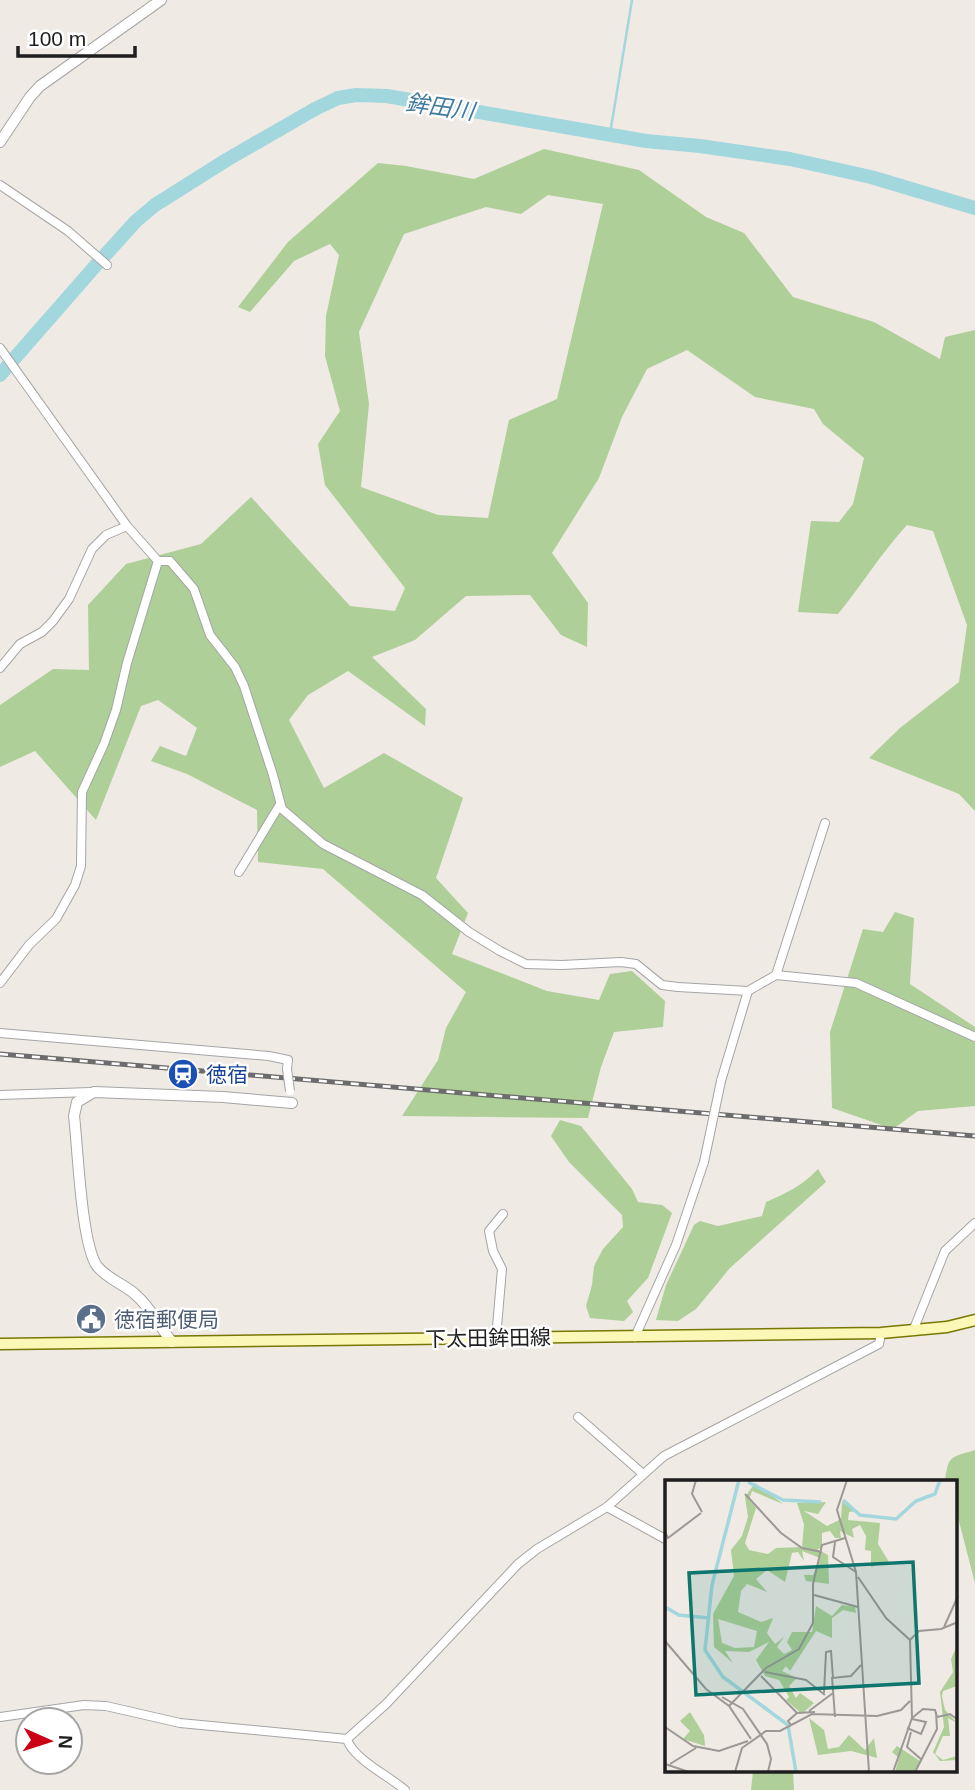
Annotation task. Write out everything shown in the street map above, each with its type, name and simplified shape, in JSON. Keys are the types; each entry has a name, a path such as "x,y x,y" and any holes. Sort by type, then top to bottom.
{"main road":[{"name":"下太田鉾田線","path":"0,1344 881,1333 947,1327 975,1320"}],"street":[{"path":"0,142 40,86 161,0"},
{"path":"0,185 68,231 107,265"},
{"path":"2,351 127,526 158,561 170,561 194,589 211,635 240,677 274,775 279,806 323,844 422,895 469,932 526,964 621,962 636,964 662,985 748,991 776,975 856,983 975,1037"},
{"path":"0,668 20,644 42,632 53,621 69,599 92,549 106,535 127,526"},
{"path":"0,983 29,945 56,919 75,885 81,866 82,792 116,710 127,663 158,561"},
{"path":"239,872 279,806"},
{"path":"776,975 825,823"},
{"path":"635,1336 676,1245 704,1162 721,1081 748,991"},
{"path":"0,1033 269,1056 288,1060 292,1102 94,1092 0,1095"},
{"path":"94,1092 77,1102 74,1116 88,1246 97,1266 149,1307 172,1342"},
{"path":"496,1338 502,1269 492,1251 489,1231 503,1214"},
{"path":"913,1331 946,1251 975,1223"},
{"path":"0,1717 84,1705 106,1706 180,1723 347,1739 395,1695 518,1564 537,1549 607,1507 664,1456 879,1344 881,1333"},
{"path":"578,1417 643,1474"},
{"path":"607,1507 665,1539"},
{"path":"347,1739 356,1754 404,1790"}],"green space":[{"path":"544,149 639,170 706,217 744,233 793,297 874,322 940,359 945,337 975,330 975,811 959,794 869,758 900,728 959,682 967,625 933,531 907,525 838,614 798,612 811,521 839,522 853,504 864,458 823,424 814,409 755,397 687,350 647,369 622,417 599,478 552,553 588,603 587,647 561,635 530,595 466,596 415,640 372,657 426,709 425,726 348,671 308,695 289,720 324,788 384,753 463,798 436,878 468,913 452,954 547,991 599,1000 610,974 632,971 665,1001 663,1027 614,1032 601,1067 588,1118 402,1116 438,1060 446,1028 466,992 323,869 258,862 257,810 187,774 151,761 160,746 186,756 197,728 158,700 141,706 96,820 35,751 0,767 0,705 53,669 89,670 88,605 126,564 201,544 251,497 350,606 395,611 405,588 325,485 318,444 340,411 325,356 326,316 339,255 330,244 294,261 250,312 238,307 288,242 378,163 474,179","holes":["548,195 603,204 557,399 509,420 488,518 438,515 361,487 369,404 359,332 404,234 486,207 521,214"]},
{"path":"895,912 914,918 910,984 975,1027 975,1106 918,1111 893,1129 832,1108 830,1032 863,929 883,932"},
{"path":"560,1120 581,1126 632,1189 638,1202 662,1205 672,1213 648,1278 627,1301 633,1312 624,1321 590,1318 586,1306 594,1266 603,1249 623,1227 622,1215 569,1162 551,1136"},
{"path":"818,1169 826,1182 730,1268 696,1309 678,1321 656,1320 666,1285 694,1225 700,1221 718,1226 762,1216 766,1202 794,1188"},
{"path":"975,1450 975,1583 958,1518 958,1480 945,1480 949,1462"},
{"path":"753,1772 793,1772 794,1790 751,1790"}],"waterway":[{"path":"610,134 632,0"},
{"name":"鉾田川","path":"0,375 136,221 155,205 228,159 338,98 356,95 387,96 646,141 790,159 871,177 975,208"}],"railway":[{"path":"0,1054 975,1136"}],"place":[{"name":"徳宿","path":"183,1074"},
{"name":"徳宿郵便局","path":"91,1319"}]}
